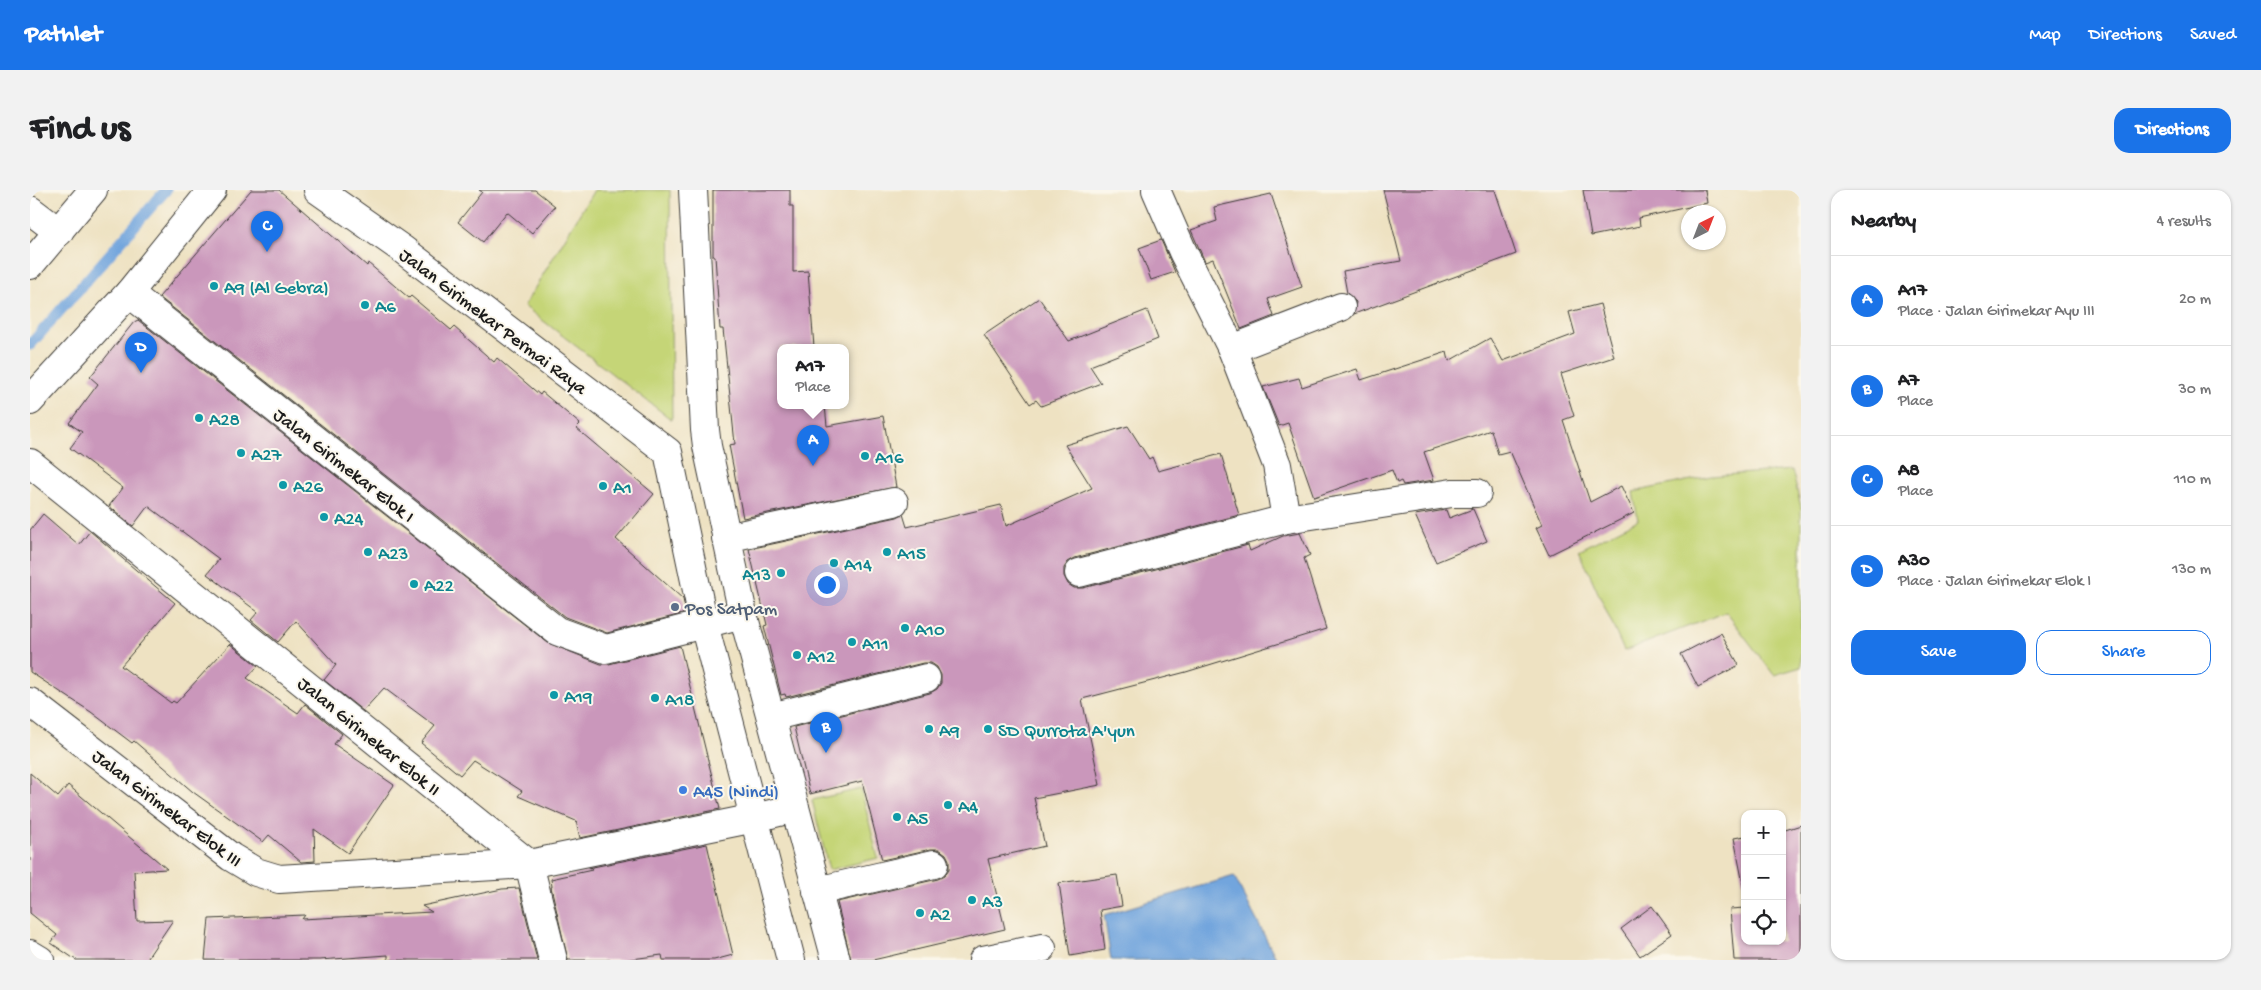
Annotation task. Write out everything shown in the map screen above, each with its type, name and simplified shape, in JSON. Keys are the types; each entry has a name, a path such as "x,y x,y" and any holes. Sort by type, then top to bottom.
{"street":[{"path":"30,265 92,190"},
{"path":"30,401 129,292 212,190"},
{"name":"Jalan Girimekar Permai Raya","path":"318,190 402,249 668,452"},
{"path":"693,190 705,430 743,614 836,960"},
{"path":"1156,190 1183,252 1232,350 1277,465 1286,519"},
{"path":"30,210 59,232"},
{"name":"Jalan Girimekar Elok I","path":"129,292 558,631 606,649 704,624"},
{"path":"1232,350 1341,307"},
{"path":"705,430 668,452 704,624 791,960"},
{"name":"Jalan Girimekar Elok II","path":"30,463 529,864"},
{"path":"1079,573 1286,519 1452,493 1477,493"},
{"path":"726,538 894,502"},
{"path":"704,624 743,614"},
{"path":"771,716 926,678"},
{"name":"Jalan Girimekar Elok III","path":"30,702 231,856 256,872 279,879 529,864"},
{"path":"553,960 529,864 755,818 795,808"},
{"path":"817,892 934,864"},
{"path":"983,960 1042,948"},
{"path":"30,954 40,960"}],"green space":[{"path":"594,190 670,190 672,420 524,306"},
{"path":"1792,470 1801,507 1801,667 1774,675 1726,612 1624,651 1579,550 1638,520 1633,492 1711,476"},
{"path":"861,789 878,858 829,870 812,800"}],"water":[{"path":"1234,876 1277,960 1111,960 1104,915"}],"building":[{"path":"251,190 279,190 367,266 368,263 451,330 454,327 494,362 497,358 540,395 542,392 580,424 576,428 654,494 616,539 683,599 686,613 607,633 565,617 159,297"},
{"path":"479,190 535,190 555,206 532,233 507,212 483,242 458,222 482,192"},
{"path":"713,190 790,190 790,206 793,206 793,272 808,271 814,344 777,344 777,409 825,409 827,426 883,416 896,487 743,518 729,445 735,444 723,329 720,329 715,256 713,256"},
{"path":"1383,190 1495,190 1516,254 1354,314 1356,302 1347,293 1343,271 1401,261"},
{"path":"1583,190 1705,190 1707,203 1681,205 1681,209 1639,218 1640,226 1591,236"},
{"path":"1271,194 1302,287 1268,299 1274,316 1241,329 1213,259 1205,262 1191,230 1217,221 1214,207"},
{"path":"1161,240 1175,272 1151,280 1139,248"},
{"path":"1039,298 1069,341 1147,310 1158,339 1090,366 1101,383 1041,406 1036,400 1030,404 984,335"},
{"path":"1600,304 1614,357 1561,374 1574,416 1563,420 1590,502 1621,486 1634,513 1549,555 1536,528 1542,525 1510,451 1498,454 1491,430 1424,452 1434,480 1403,485 1401,481 1397,483 1392,470 1314,497 1288,423 1279,426 1263,387 1299,378 1302,387 1357,369 1361,380 1447,352 1449,361 1490,338 1503,361 1575,334 1569,312"},
{"path":"138,320 548,643 601,664 609,664 680,646 720,809 580,838 576,821 518,796 522,791 473,760 460,775 421,743 435,726 384,688 363,711 324,680 336,665 296,621 278,642 251,620 258,612 207,574 219,559 148,506 133,526 109,506 123,488 70,448 82,432 69,423 98,384 90,377 134,322"},
{"path":"1128,426 1149,459 1152,457 1158,471 1221,454 1239,515 1075,558 1068,562 1064,568 1064,576 1068,584 1074,588 1083,588 1248,545 1250,551 1283,536 1300,533 1310,555 1304,558 1326,629 1186,672 1082,699 1100,785 1034,798 1045,846 988,859 1005,929 873,960 851,960 837,902 938,879 944,876 949,869 949,860 946,854 939,849 931,849 882,860 862,781 810,794 794,727 930,693 937,689 941,683 941,675 937,667 931,663 923,663 786,697 785,694 781,695 764,626 767,625 749,549 897,517 903,514 907,527 1001,505 1006,526 1092,488 1065,445"},
{"path":"1473,509 1487,541 1436,562 1415,515 1446,510 1449,518"},
{"path":"43,514 79,545 90,531 175,603 121,666 171,703 173,701 176,703 230,644 258,666 247,678 298,713 305,704 342,734 334,744 394,785 348,853 314,829 315,861 301,862 269,835 263,842 193,792 134,741 132,743 91,712 30,672 30,530"},
{"path":"1721,633 1739,665 1698,687 1681,654"},
{"path":"30,773 58,797 68,785 167,869 134,871 137,921 173,920 146,960 76,960 51,943 57,935 30,913"},
{"path":"1801,825 1801,960 1734,960 1730,909 1741,908 1741,945 1786,945 1786,830"},
{"path":"1741,837 1741,874 1734,838"},
{"path":"707,844 733,955 714,960 663,960 662,955 624,960 568,960 551,887 551,879 592,870 588,868"},
{"path":"1117,875 1122,906 1100,910 1105,950 1070,956 1059,883"},
{"path":"519,888 537,960 388,960 388,955 320,960 205,960 209,919 305,915 302,919 432,912 422,906 502,889"},
{"path":"1652,906 1672,934 1640,956 1621,929"}],"waterway":[{"path":"30,345 166,190"}],"place":[{"name":"A8","path":"267,252"},
{"name":"A9 (Al Gebra)","path":"214,286"},
{"name":"A6","path":"365,305"},
{"name":"A30","path":"141,373"},
{"name":"A28","path":"199,418"},
{"name":"A27","path":"241,453"},
{"name":"A16","path":"865,456"},
{"name":"A17","path":"813,466"},
{"name":"A26","path":"283,485"},
{"name":"A1","path":"603,486"},
{"name":"A24","path":"324,517"},
{"name":"A23","path":"368,552"},
{"name":"A15","path":"887,552"},
{"name":"A14","path":"834,563"},
{"name":"A13","path":"781,573"},
{"name":"A22","path":"414,584"},
{"name":"Pos Satpam","path":"675,607"},
{"name":"A10","path":"905,628"},
{"name":"A11","path":"852,642"},
{"name":"A12","path":"797,655"},
{"name":"A19","path":"554,695"},
{"name":"A18","path":"655,698"},
{"name":"A9","path":"929,729"},
{"name":"SD Qurrota A'yun","path":"988,729"},
{"name":"A7","path":"826,753"},
{"name":"A45 (Nindi)","path":"683,790"},
{"name":"A4","path":"948,805"},
{"name":"A5","path":"897,817"},
{"name":"A3","path":"972,900"},
{"name":"A2","path":"920,913"}]}
